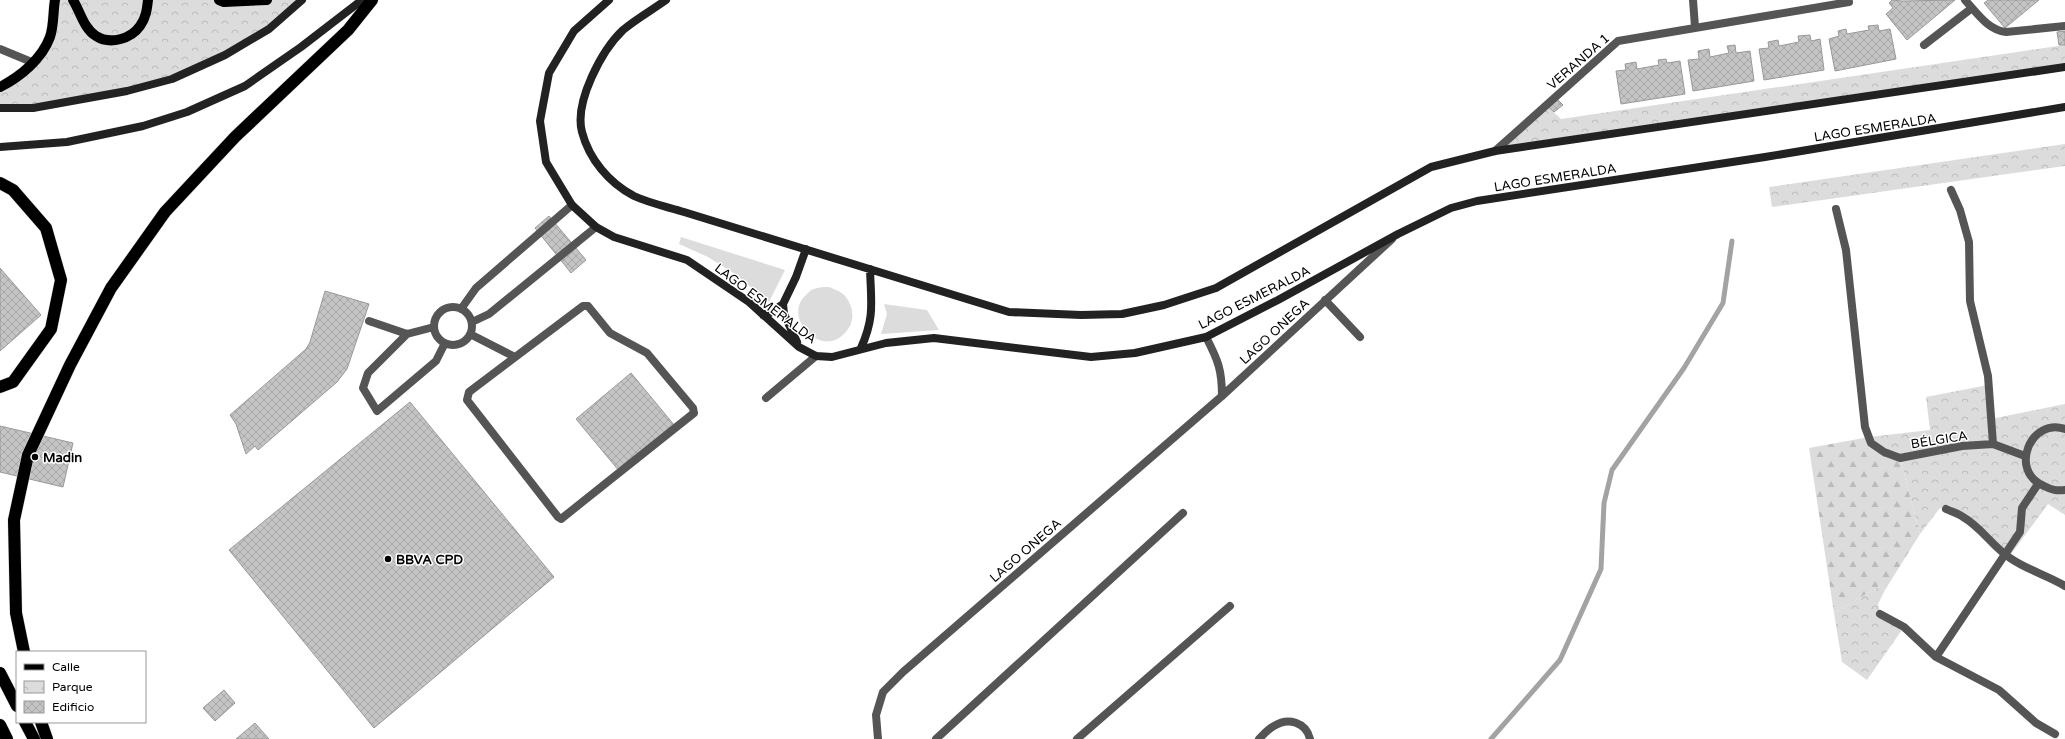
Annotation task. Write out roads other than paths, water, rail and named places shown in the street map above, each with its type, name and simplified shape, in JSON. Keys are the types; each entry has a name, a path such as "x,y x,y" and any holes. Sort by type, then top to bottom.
{"highway":[{"path":"24,651 16,613 14,520 28,455 70,365 111,288 165,212 235,137 348,30 372,0"},
{"path":"0,183 13,190 46,228 61,280 51,330 13,382 0,387"},
{"path":"0,673 16,704"},
{"path":"26,723 34,739"},
{"path":"41,723 47,739"},
{"path":"0,725 7,739"}],"main road":[{"path":"0,87 10,82 34,63 50,37 55,0"},
{"path":"73,0 86,25 96,36 112,41 122,39 140,27 146,14 148,0"},
{"path":"219,0 237,2 267,0"}],"street":[{"path":"0,108 33,108 127,91 172,79 225,55 269,29 302,0"},
{"path":"0,147 67,142 143,126 187,112 245,86 301,48 362,0"},
{"name":"LAGO ESMERALDA","path":"609,0 574,31 549,73 540,121 546,162 572,205 596,227 614,237 687,260 749,302 799,347 816,356 832,357 847,354 861,348 886,343 934,338 1091,357 1135,353 1206,337 1278,300 1398,234 1451,208 1477,201 1765,157 2065,107"},
{"name":"LAGO ESMERALDA","path":"666,0 623,31 600,60 589,83 582,109 581,130 593,160 616,183 635,196 1009,312 1081,315 1122,314 1164,305 1216,288 1431,167 1495,151 2065,67"},
{"path":"1693,0 1695,27"},
{"path":"1965,0 1988,25 1997,31 2006,32 2065,26"},
{"name":"VERANDA 1","path":"1495,151 1618,41 1849,2"},
{"path":"1924,45 1972,8"},
{"path":"0,50 34,63"},
{"path":"1952,190 1960,210 1969,242 1970,301 1988,376 1993,444 2025,456"},
{"path":"461,309 476,288 572,205"},
{"name":"BÉLGICA","path":"1836,209 1846,250 1865,427 1871,443 1884,452 1900,458 1962,446 1993,444"},
{"path":"472,322 489,314 596,227"},
{"name":"LAGO ONEGA","path":"878,739 876,715 883,692 903,672 1222,396 1398,234"},
{"path":"763,315 770,313 783,304 796,277 806,249"},
{"path":"861,348 869,331 872,315 870,269"},
{"name":"LAGO ONEGA","path":"1325,300 1360,337"},
{"path":"783,304 784,314 799,347"},
{"path":"583,306 588,306 610,333 647,353 693,408 694,413 562,519 558,517 467,400 469,392 515,357 583,306"},
{"path":"448,307 461,309 466,312 472,322 470,334 462,342 450,344 445,343 440,339 434,327 438,315 442,310 448,307"},
{"path":"369,321 407,334"},
{"path":"434,327 407,334 368,373 363,388 377,411 436,361 445,343"},
{"path":"470,334 515,357"},
{"name":"LAGO ONEGA","path":"1206,337 1216,355 1222,375 1222,396"},
{"path":"766,398 816,356"},
{"path":"2065,428 2060,427 2044,429 2031,440 2025,456 2030,476 2038,484 2056,491 2065,490"},
{"path":"1936,657 2020,532 2022,508 2038,484"},
{"path":"1946,509 1964,517 2004,554 2031,569 2049,576 2065,586"},
{"path":"936,739 1183,513"},
{"path":"1077,739 1230,606"},
{"path":"1880,614 1904,627 1936,657 1999,690 2036,723 2055,734"},
{"path":"1259,739 1274,726 1287,721 1300,724 1308,733 1310,739"}],"waterway":[{"path":"1491,739 1560,660 1601,569 1604,503 1612,470 1684,368 1723,303 1732,241"}],"place":[{"name":"Madin","path":"35,457"},
{"name":"BBVA CPD","path":"388,559"}]}
